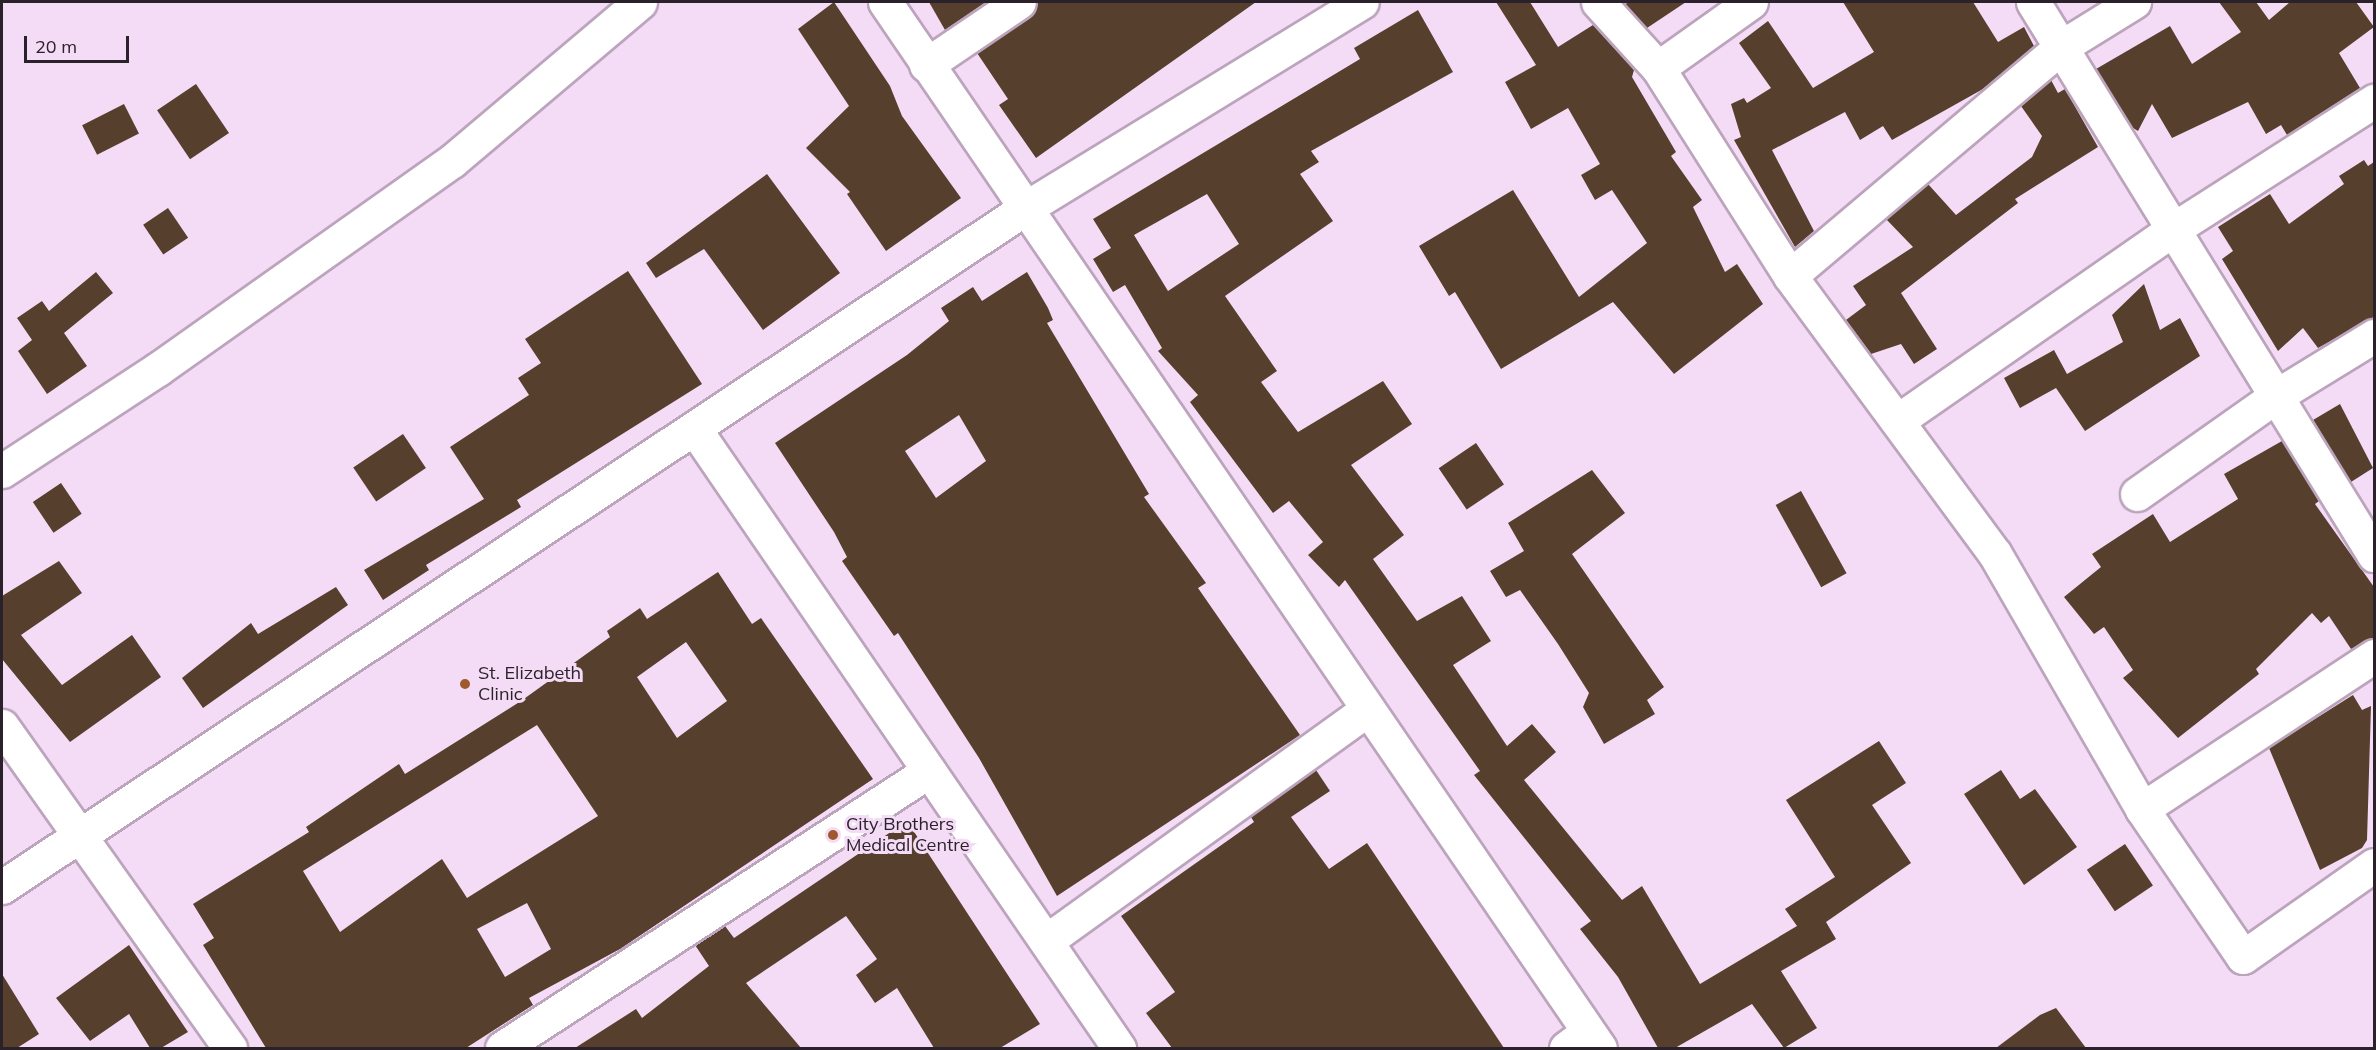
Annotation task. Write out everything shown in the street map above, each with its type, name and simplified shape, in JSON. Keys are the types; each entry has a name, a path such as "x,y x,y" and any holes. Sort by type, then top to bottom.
{"street":[{"path":"2,471 158,369 452,160 640,2"},
{"path":"885,2 1367,710 1584,1043"},
{"path":"926,64 1019,2"},
{"path":"2,887 1024,209 1362,2"},
{"path":"1598,2 1658,68 1790,276 1900,419 1995,554 2142,809 2243,957 2374,865"},
{"path":"1658,68 1751,2"},
{"path":"2033,2 2374,555"},
{"path":"1790,276 2061,47 2134,2"},
{"path":"1900,419 2172,230 2374,101"},
{"path":"2137,494 2276,396 2374,336"},
{"path":"694,428 929,771 1049,939 1108,1045"},
{"path":"2142,809 2374,656"},
{"path":"1049,939 1367,710"},
{"path":"2,726 230,1048"},
{"path":"502,1048 929,771"}],"building":[{"path":"834,2 890,86 902,116 961,198 886,251 847,194 850,192 806,148 849,106 798,29"},
{"path":"929,2 986,2 945,30"},
{"path":"1038,2 1256,2 1036,158 999,105 1008,99 977,53 1030,18"},
{"path":"1496,2 1530,2 1558,47 1593,25 1634,70 1632,77 1676,152 1671,156 1702,200 1693,207 1725,272 1737,264 1763,304 1674,374 1613,302 1501,369 1455,292 1449,296 1419,246 1513,190 1579,297 1647,243 1612,190 1595,200 1581,175 1600,164 1568,108 1531,129 1505,82 1536,65"},
{"path":"1630,2 1686,2 1647,28 1625,4"},
{"path":"1843,2 1973,2 1998,42 2024,27 2034,46 1983,89 1892,140 1883,126 1860,140 1845,112 1772,150 1814,231 1795,247 1734,140 1741,137 1731,104 1744,98 1747,103 1771,88 1739,43 1768,21 1813,88 1874,52"},
{"path":"2219,2 2256,2 2269,20 2290,2 2356,2 2374,27 2339,53 2360,88 2287,135 2281,125 2266,134 2248,102 2172,138 2152,104 2138,131 2133,128 2096,69 2170,26 2192,64 2241,32"},
{"path":"1418,10 1453,72 1311,151 1319,162 1300,174 1333,221 1225,296 1277,371 1261,382 1298,432 1383,381 1412,424 1351,465 1404,535 1373,559 1417,621 1462,596 1491,641 1453,665 1507,746 1532,724 1556,752 1524,780 1622,900 1642,886 1700,984 1797,926 1785,909 1835,877 1786,800 1879,741 1906,783 1872,805 1911,863 1826,922 1836,939 1781,971 1817,1028 1784,1048 1752,1004 1675,1048 1658,1048 1618,977 1580,929 1591,921 1474,775 1480,771 1345,580 1339,587 1308,555 1323,542 1289,501 1273,513 1190,402 1198,395 1158,351 1162,348 1125,285 1113,292 1093,259 1111,248 1093,219 1360,59 1354,48","holes":["1207,194 1239,244 1168,291 1134,235"]},
{"path":"2051,80 2058,93 2065,89 2098,147 2015,199 2018,203 1901,293 1937,349 1914,364 1901,344 1871,354 1846,320 1866,305 1853,286 1913,247 1886,219 1928,184 1956,215 2032,157 2042,136 2021,106"},
{"path":"196,84 229,133 190,159 157,110"},
{"path":"124,104 139,133 97,155 82,125"},
{"path":"2364,160 2368,166 2374,162 2374,317 2318,348 2303,328 2278,351 2222,259 2233,251 2218,227 2270,194 2289,224 2344,184 2339,176"},
{"path":"767,174 840,273 763,330 704,249 656,278 646,263"},
{"path":"168,208 188,238 163,255 143,225"},
{"path":"628,271 702,384 517,500 521,507 426,565 429,570 383,600 364,570 484,499 450,447 529,395 518,378 541,363 525,339"},
{"path":"96,272 113,293 64,333 87,366 47,394 18,351 32,340 17,318 42,301 49,311"},
{"path":"1027,272 1053,320 1047,323 1149,494 1144,497 1206,583 1198,588 1300,735 1057,896 979,758 898,633 894,636 842,561 847,557 834,532 775,443 907,355 949,321 941,308 973,287 982,301","holes":["959,415 986,461 936,498 905,451"]},
{"path":"2144,284 2160,330 2180,318 2200,356 2085,431 2056,388 2020,408 2004,378 2054,350 2067,374 2123,342 2112,315"},
{"path":"2340,404 2373,468 2351,482 2313,420"},
{"path":"403,434 426,468 376,502 353,468"},
{"path":"2282,441 2319,501 2315,504 2374,587 2374,638 2351,649 2329,616 2321,623 2312,613 2256,669 2259,674 2178,738 2123,678 2133,670 2104,627 2094,634 2064,597 2101,567 2092,554 2153,514 2170,542 2238,499 2224,474"},
{"path":"1476,443 1504,484 1467,510 1439,468"},
{"path":"1592,470 1625,513 1572,554 1664,687 1647,700 1655,714 1604,744 1583,707 1589,693 1558,644 1520,590 1506,597 1490,571 1524,551 1508,523"},
{"path":"61,483 82,514 54,533 33,502"},
{"path":"1801,491 1847,573 1821,587 1776,505"},
{"path":"59,561 82,593 21,635 62,685 132,635 161,677 70,742 2,659 2,596"},
{"path":"718,572 752,624 761,618 873,779 620,949 529,998 533,1005 466,1048 266,1048 203,945 214,938 193,904 309,832 306,827 399,764 405,774 521,701 610,637 607,631 640,608 647,619","holes":["686,642 727,701 677,738 637,677","537,725 598,816 467,898 442,859 340,932 303,871","527,903 551,949 505,977 477,929"]},
{"path":"336,587 348,605 203,708 182,678 251,623 258,634"},
{"path":"2353,695 2362,710 2371,706 2367,840 2362,848 2320,870 2269,748"},
{"path":"1316,770 1330,791 1291,817 1329,869 1367,843 1504,1048 1172,1048 1146,1013 1175,992 1121,916 1254,822 1251,817"},
{"path":"2001,770 2020,799 2035,789 2077,847 2024,885 1964,794"},
{"path":"907,821 1040,1024 1000,1048 934,1048 897,988 875,1003 856,975 877,959 846,916 746,983 801,1048 575,1048 636,1009 642,1018 709,966 695,945 725,926 734,938"},
{"path":"2125,844 2153,885 2115,911 2087,870"},
{"path":"129,945 188,1032 161,1048 150,1048 129,1014 90,1041 56,998"},
{"path":"2,974 39,1034 17,1048 2,1048"},
{"path":"2056,1008 2086,1048 1996,1048 2040,1015"}],"place":[{"name":"St. Elizabeth Clinic","path":"465,684"},
{"name":"City Brothers Medical Centre","path":"833,835"}]}
